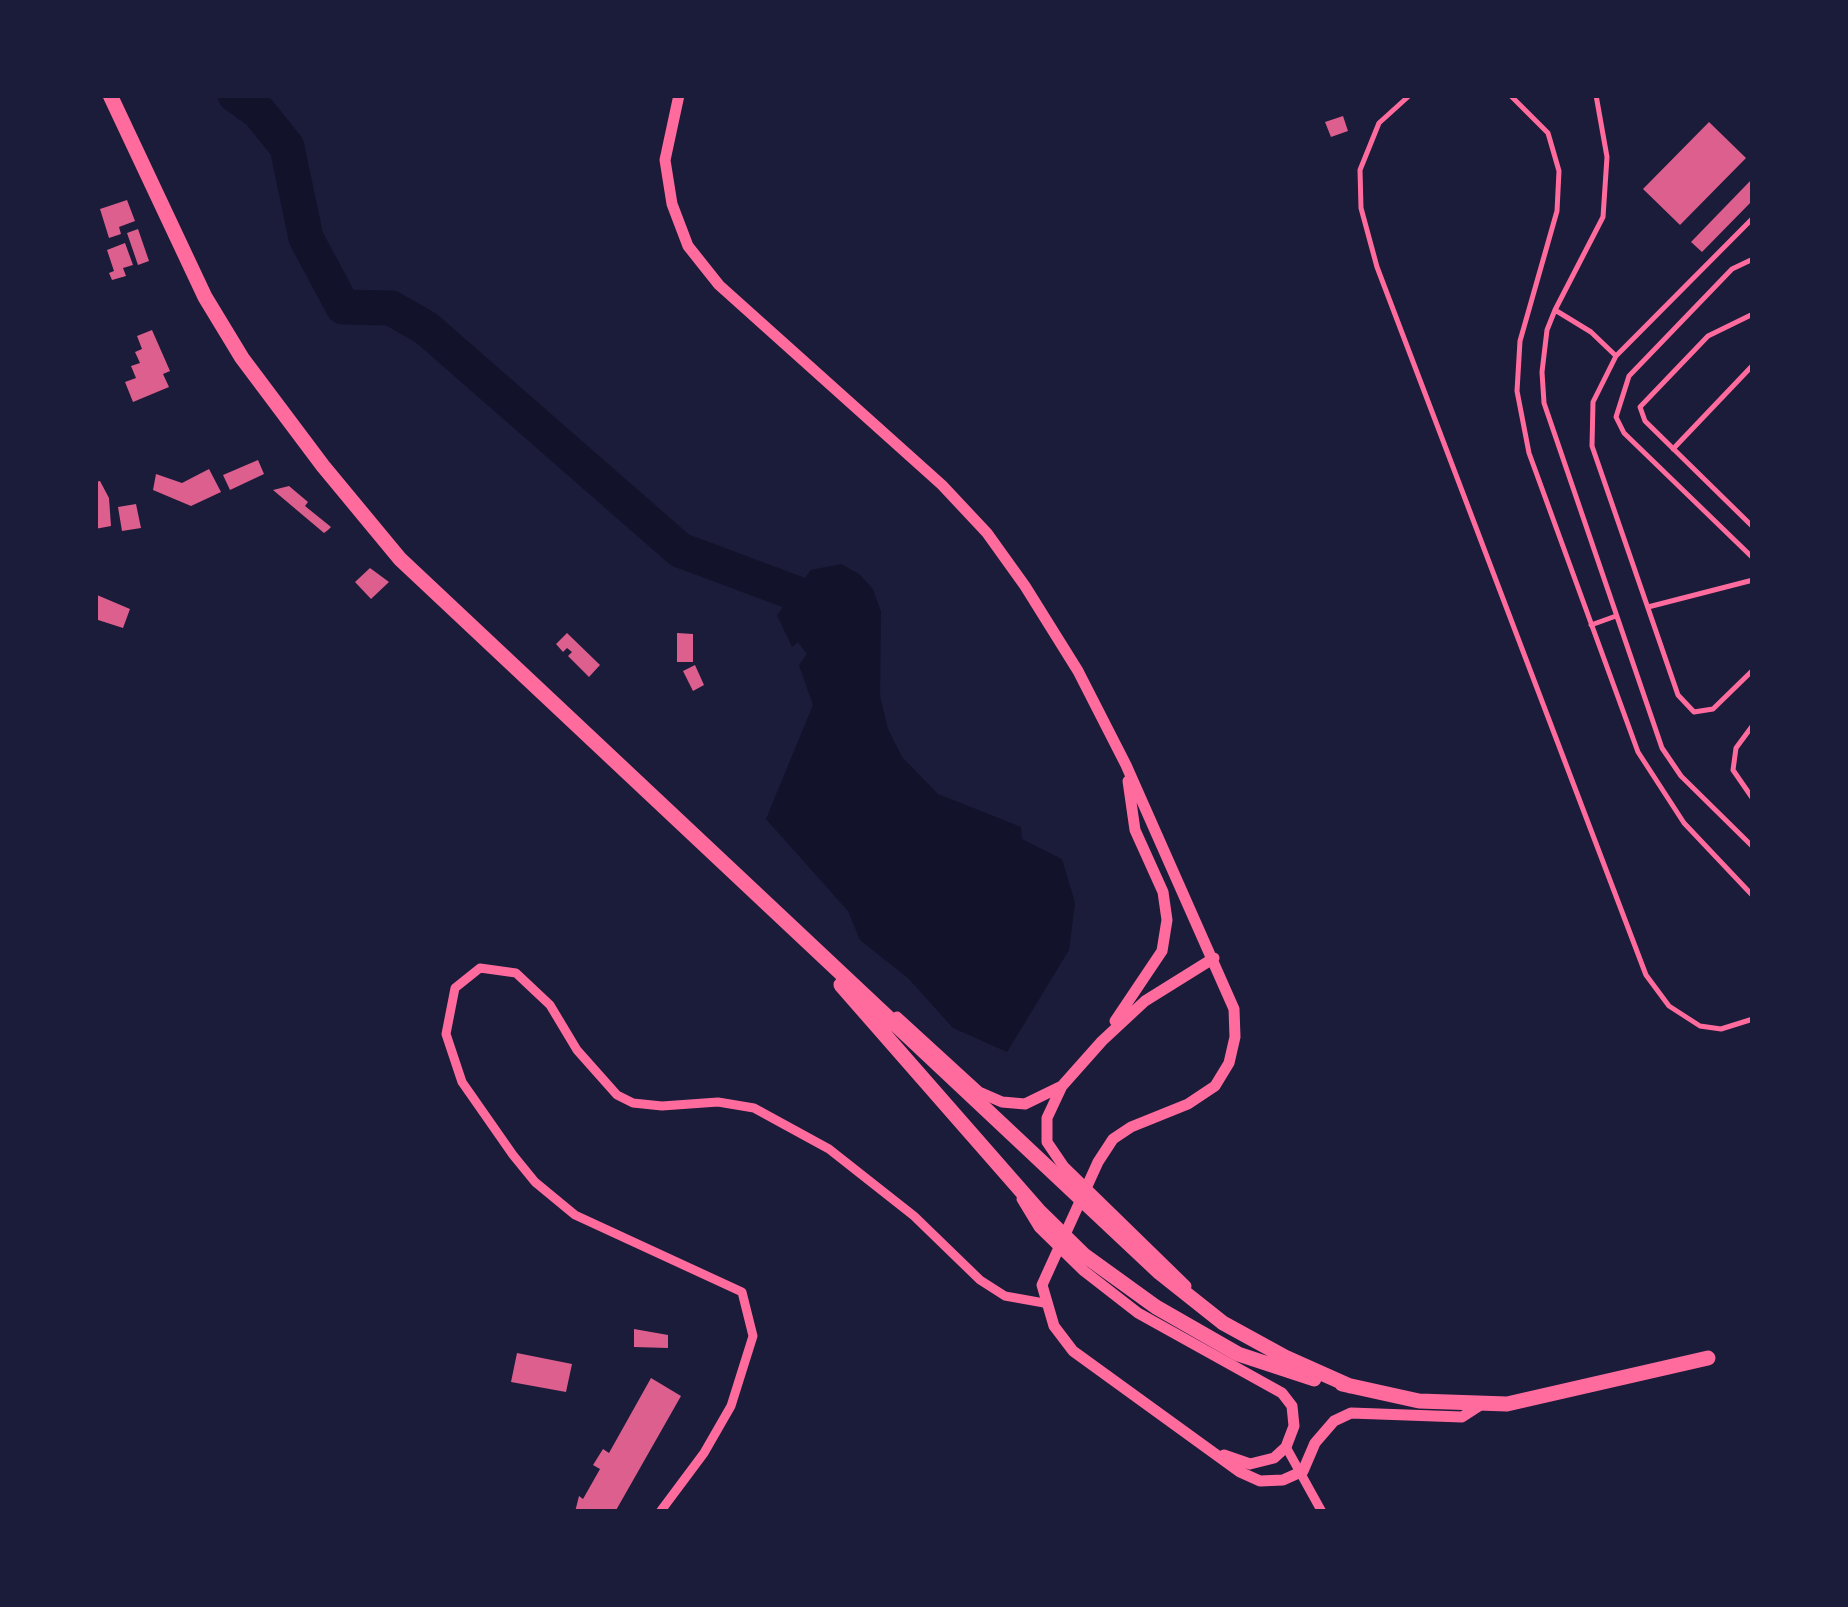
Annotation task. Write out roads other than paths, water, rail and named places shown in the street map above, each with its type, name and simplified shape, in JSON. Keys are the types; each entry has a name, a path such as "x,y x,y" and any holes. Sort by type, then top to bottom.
{"highway":[{"path":"110,95 206,297 242,358 323,466 400,559 1116,1234 1224,1323 1285,1358 1350,1386"},
{"path":"802,940 1006,1174 1084,1254 1156,1307 1271,1368 1419,1401 1480,1406 1592,1388 1708,1358"}],"street":[{"path":"679,95 664,160 672,204 688,246 718,284 878,423 987,533 1078,670 1126,766 1234,1009 1235,1037 1228,1063 1215,1086 1188,1104 1131,1127 1114,1140 1098,1162 1048,1264 1042,1285 1044,1303 1054,1326 1074,1350 1260,1481 1284,1480 1303,1471 1315,1444 1334,1421 1352,1413 1462,1417 1480,1406"},
{"path":"1126,766 1135,830 1164,892 1168,920 1162,951 1150,975 1102,1040 1062,1086 1047,1118 1046,1142 1064,1167 1224,1323"},
{"path":"1102,1040 1145,1000 1214,958"},
{"path":"660,1512 704,1453 732,1406 753,1336 742,1292 575,1216 535,1182 513,1156 462,1082 446,1034 455,988 480,968 516,972 550,1005 577,1050 617,1095 633,1102 662,1106 718,1102 754,1108 829,1149 914,1216 980,1280 1005,1296 1044,1303"},
{"path":"851,983 917,1032 979,1092 1002,1102 1024,1104 1062,1086"},
{"path":"1006,1174 1039,1227 1084,1271 1154,1322 1282,1393 1292,1406 1294,1426 1286,1447 1274,1458 1250,1464 1211,1450"},
{"path":"1286,1447 1303,1471 1322,1512"}],"lane":[{"path":"1410,95 1379,123 1360,170 1361,208 1384,286 1646,975 1669,1006 1700,1026 1720,1029 1753,1019"},
{"path":"1510,95 1548,134 1560,171 1557,211 1520,341 1517,390 1522,422 1592,624 1650,772 1684,823 1753,896"},
{"path":"1596,95 1607,157 1604,217 1547,330 1544,403 1670,763 1753,847"},
{"path":"1753,218 1616,356 1592,402 1592,446 1678,695 1694,712 1713,710 1753,670"},
{"path":"1753,260 1732,269 1630,376 1616,417 1624,433 1753,558"},
{"path":"1555,310 1591,332 1616,356"},
{"path":"1753,314 1708,336 1640,407 1644,422 1753,528"},
{"path":"1672,449 1753,365"},
{"path":"1648,607 1753,580"},
{"path":"1592,624 1616,616"},
{"path":"1753,725 1736,748 1733,770 1753,799"}],"waterway":[{"path":"235,95 259,112 287,147 306,238 343,307 391,308 426,328 680,550 795,593"}]}
